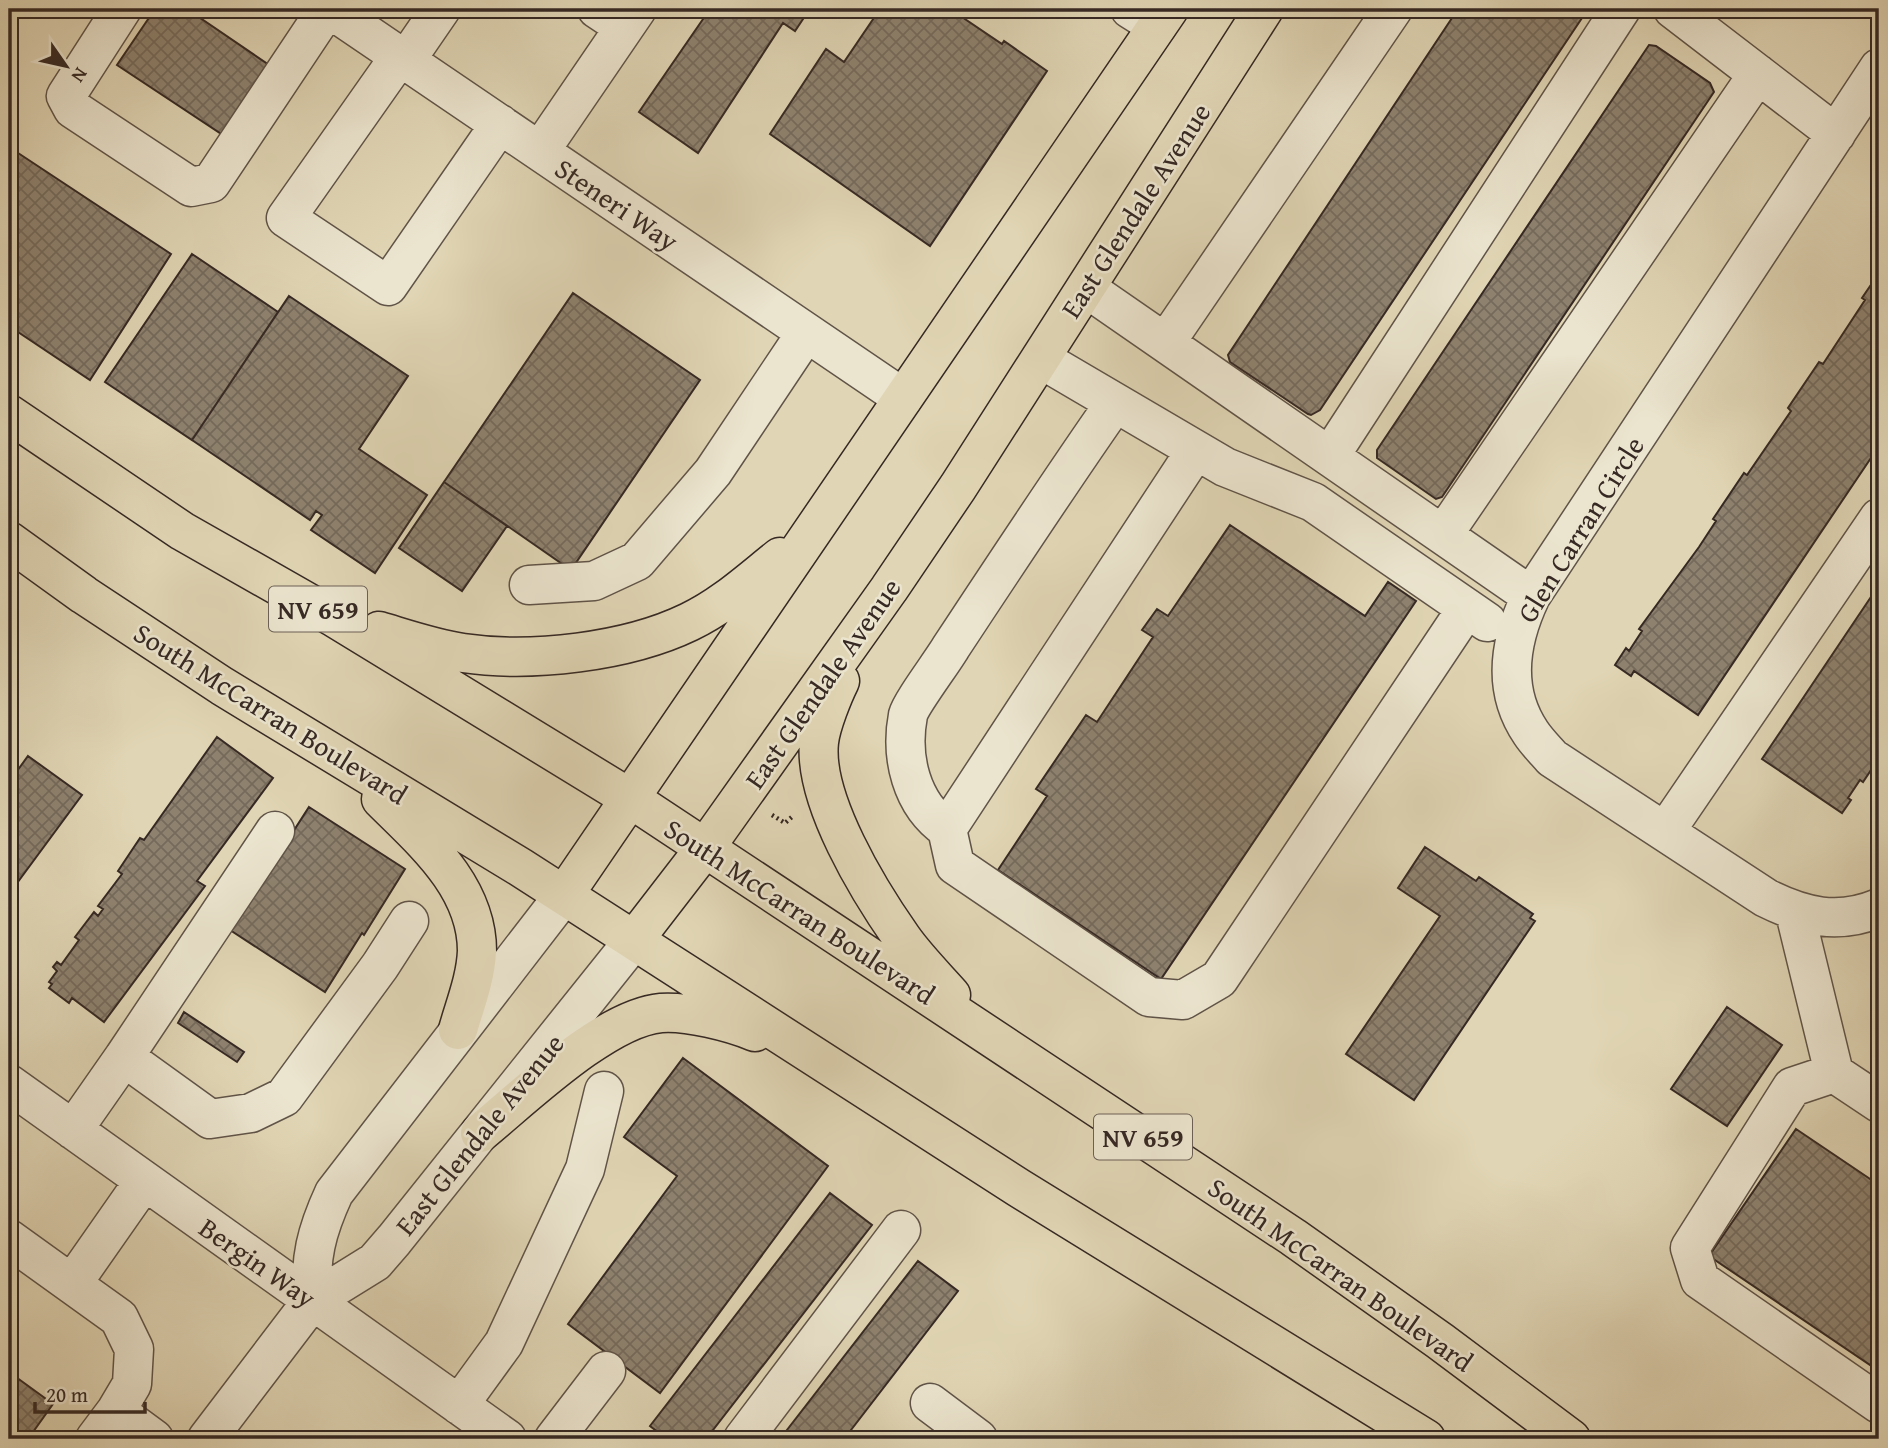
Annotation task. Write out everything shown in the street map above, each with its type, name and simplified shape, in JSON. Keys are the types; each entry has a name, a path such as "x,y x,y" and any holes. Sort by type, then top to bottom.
{"main road":[{"name":"East Glendale Avenue","path":"634,940 705,848 889,589 1041,359 1264,9"},
{"path":"564,895 903,398 1152,15"},
{"name":"South McCarran Boulevard","path":"9,414 182,531 335,618 631,799 1293,1237 1440,1341 1571,1439"},
{"path":"335,618 463,653 520,656 588,652 643,641 690,622 729,598 812,532"},
{"name":"South McCarran Boulevard","path":"9,541 84,595 222,686 564,895 1019,1188 1426,1439"},
{"path":"889,589 837,687 819,740 820,767 825,791 850,851 876,898 903,940 979,1029"},
{"path":"335,753 437,854 457,884 472,922 477,951 458,1030"},
{"path":"480,1133 590,1044 625,1023 661,1013 704,1017 744,1028 823,1062"}],"street":[{"path":"122,9 66,96 73,110 191,187 211,183 329,9"},
{"name":"Steneri Way","path":"329,9 903,398"},
{"path":"441,9 286,218 388,286 500,124"},
{"path":"1166,342 1393,9"},
{"path":"1330,456 1620,9"},
{"path":"1673,9 1836,134"},
{"path":"540,151 619,15"},
{"name":"Glen Carran Circle","path":"1879,68 1531,596 1518,624 1511,659 1515,696 1530,732 1552,758 1766,898 1795,912 1830,918 1863,915 1879,908"},
{"path":"1443,535 1758,74"},
{"path":"1086,288 1531,596"},
{"path":"529,584 594,581 637,561 713,472 806,333"},
{"path":"1041,359 1224,467 1313,502 1515,639"},
{"path":"1115,402 909,712 906,755 912,788 932,819 947,829 955,865 1149,997 1184,1000 1219,979 1467,608"},
{"path":"947,829 1196,450"},
{"path":"1665,832 1879,518"},
{"path":"73,1130 275,831"},
{"path":"312,1301 313,1255 320,1222 334,1193 564,895"},
{"path":"1795,912 1834,1073 1879,1103"},
{"path":"124,1057 210,1119 251,1113 284,1097 380,966 409,921"},
{"name":"East Glendale Avenue","path":"207,1439 312,1301 375,1262 634,940"},
{"path":"1834,1073 1792,1087 1690,1248 1700,1280 1879,1404"},
{"name":"Bergin Way","path":"9,1084 507,1439"},
{"path":"459,1405 504,1343 585,1169 604,1091"},
{"path":"72,1284 144,1181"},
{"path":"743,1439 901,1230"},
{"path":"9,1239 119,1318 134,1349 132,1384 105,1425 154,1439"},
{"path":"554,1439 606,1371"},
{"path":"930,1404 978,1439"}],"building":[{"path":"155,9 187,9 275,69 229,139 117,65"},
{"path":"710,9 809,10 795,31 783,23 698,153 639,112"},
{"path":"880,9 950,9 1002,44 1004,41 1047,71 930,246 770,134 826,49 844,62"},
{"path":"1458,9 1588,9 1320,410 1308,414 1230,362 1228,355"},
{"path":"1649,45 1656,46 1710,83 1714,92 1442,497 1436,499 1377,458 1377,450"},
{"path":"9,147 171,254 90,380 9,326"},
{"path":"192,254 278,312 192,440 105,382"},
{"path":"1879,273 1879,446 1698,715 1634,671 1631,676 1615,665 1626,648 1629,651 1642,631 1639,629 1699,547 1716,521 1713,519 1744,473 1747,475 1791,411 1788,408 1819,362 1823,364 1865,300 1862,298"},
{"path":"573,293 700,380 571,570 444,482"},
{"path":"289,296 408,376 359,449 427,495 375,573 311,530 322,515 316,511 310,520 192,440"},
{"path":"444,482 507,526 462,591 399,548"},
{"path":"1230,525 1365,616 1388,582 1416,601 1161,979 998,870 1047,796 1036,789 1086,715 1097,722 1153,637 1142,630 1157,609 1168,616"},
{"path":"1879,585 1879,758 1863,782 1860,780 1842,813 1762,759"},
{"path":"217,737 273,778 197,881 205,886 104,1022 72,998 69,1003 49,988 52,984 49,982 57,971 53,967 57,962 61,965 79,940 75,937 94,912 98,916 103,909 98,906 122,874 118,871 140,838 144,840"},
{"path":"28,756 82,795 9,894 9,782"},
{"path":"309,807 405,869 325,992 230,930"},
{"path":"1425,847 1476,881 1479,877 1533,914 1530,918 1535,921 1414,1100 1346,1054 1440,916 1398,888"},
{"path":"1727,1007 1782,1045 1727,1126 1671,1089"},
{"path":"184,1012 244,1052 237,1062 178,1023"},
{"path":"683,1058 828,1166 660,1393 568,1324 677,1176 624,1137"},
{"path":"1796,1129 1879,1185 1879,1371 1709,1256"},
{"path":"830,1193 872,1225 706,1439 667,1439 650,1426"},
{"path":"918,1261 958,1291 844,1439 780,1439"},
{"path":"9,1372 53,1404 28,1439 9,1439"}]}
